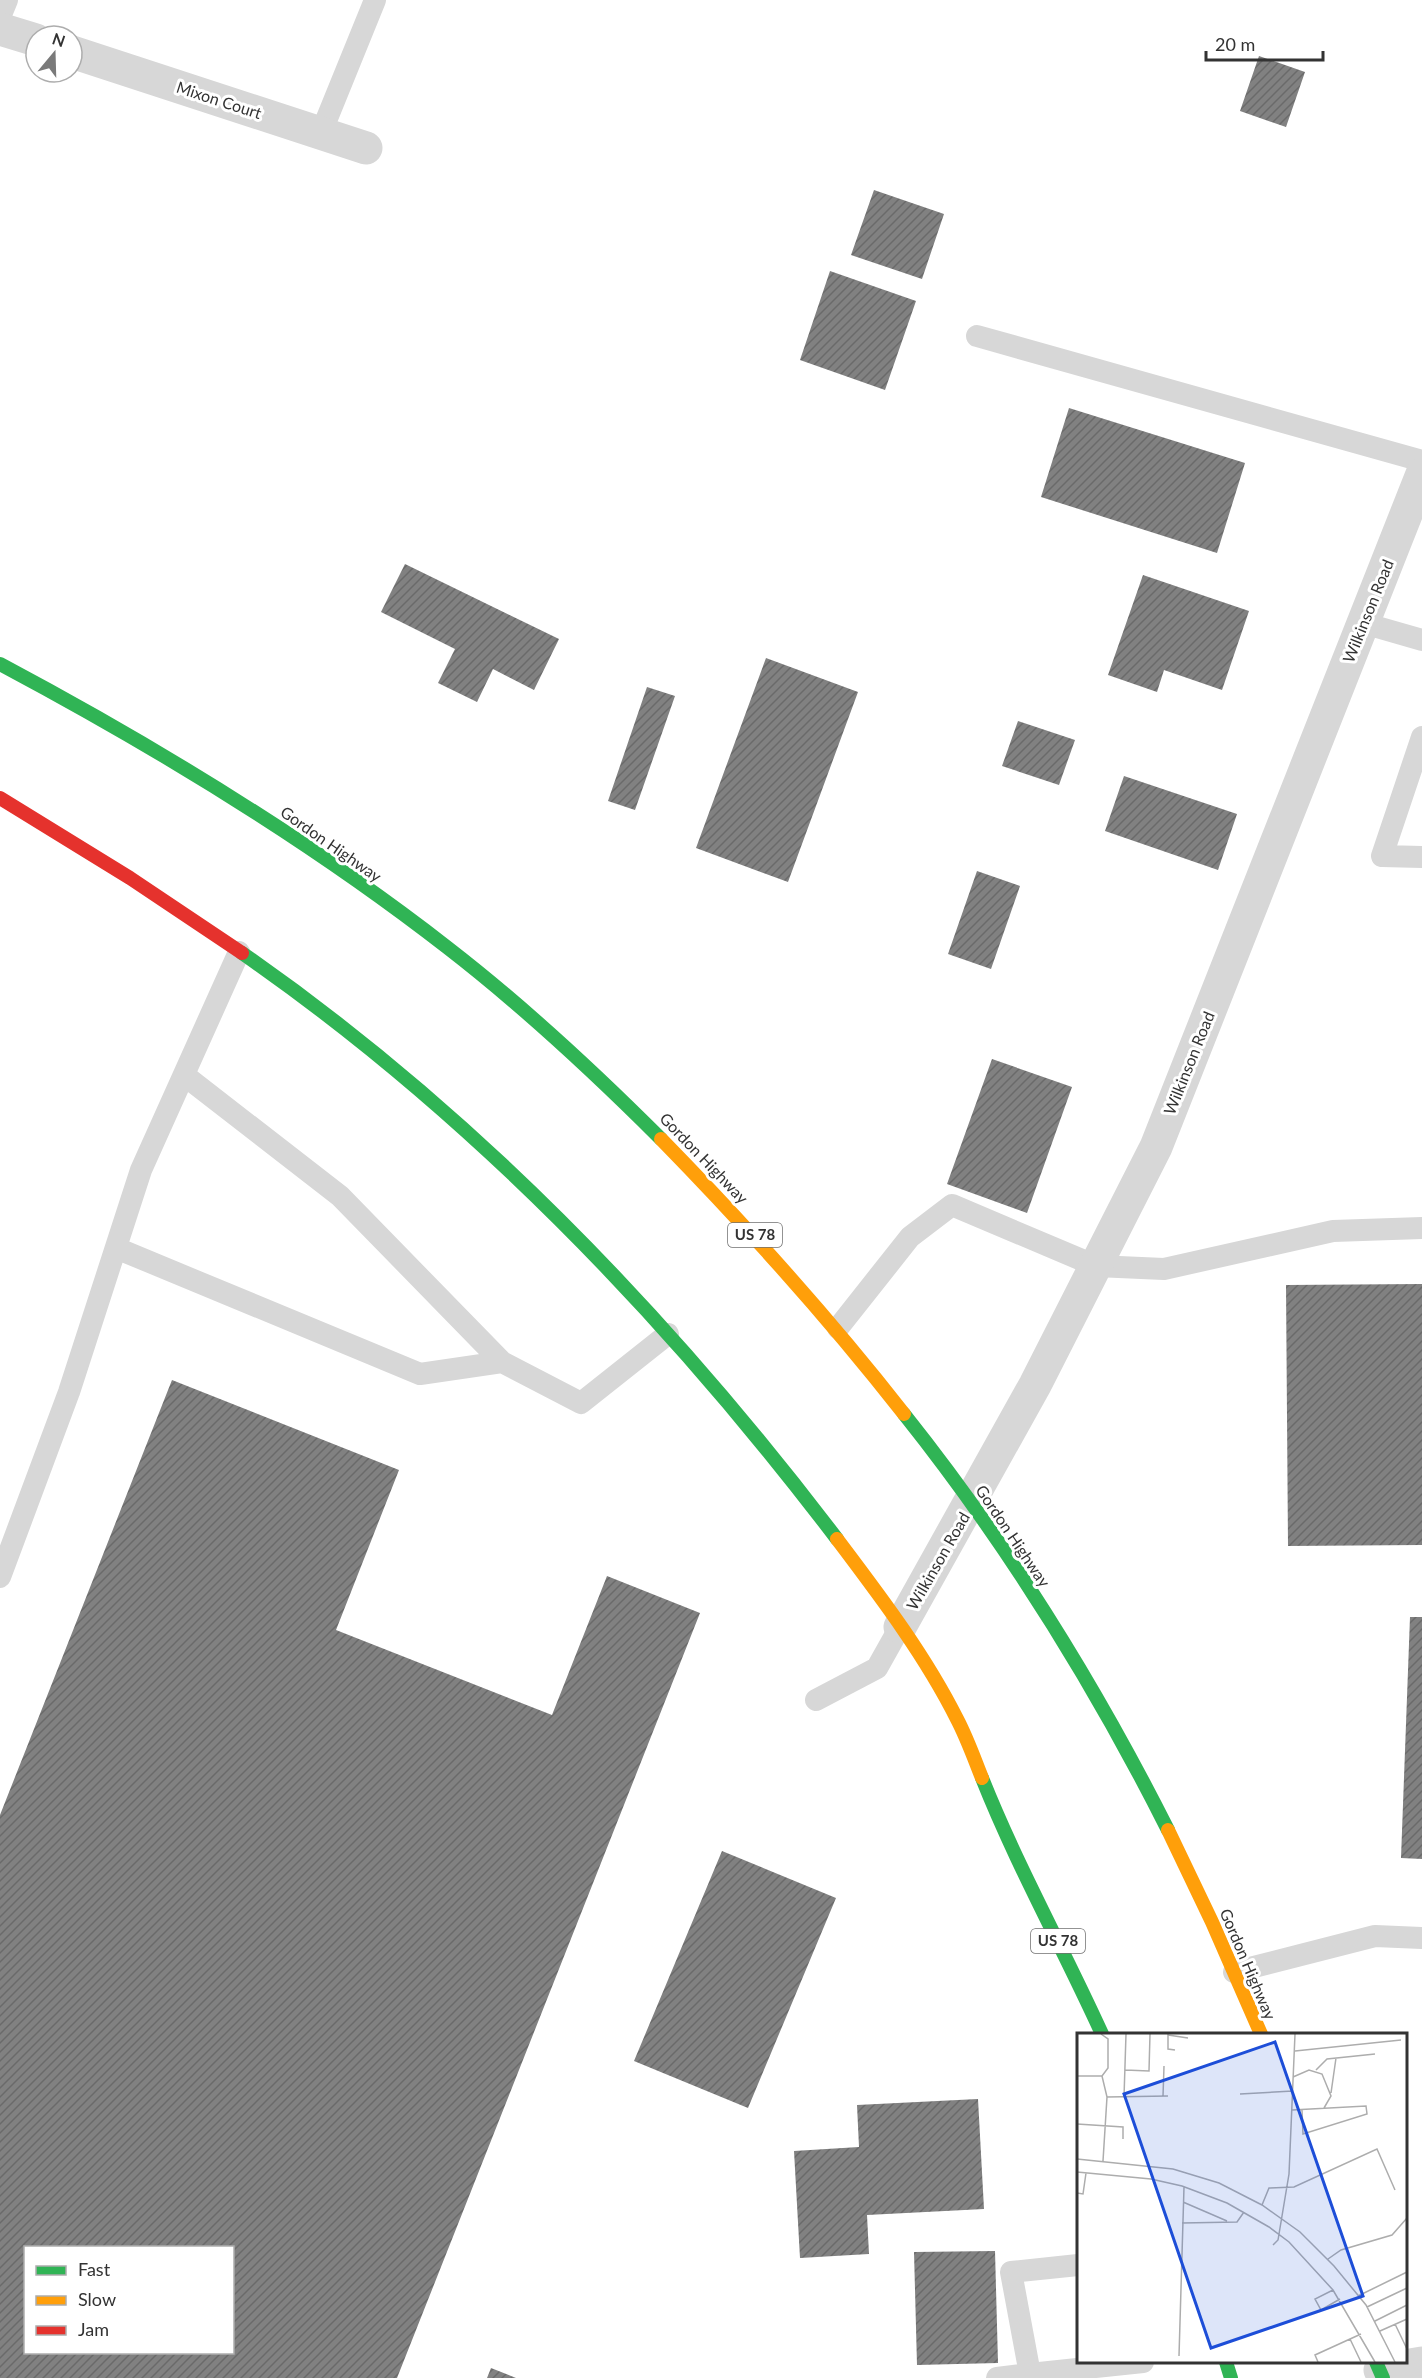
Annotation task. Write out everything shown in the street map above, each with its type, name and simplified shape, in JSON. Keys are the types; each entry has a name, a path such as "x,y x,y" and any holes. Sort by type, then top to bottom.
{"highway":[{"name":"Gordon Highway","path":"0,664 80,706 197,774 313,849 432,935 538,1023 643,1119 747,1225 838,1328 926,1441 971,1502 1082,1670 1150,1794 1213,1923 1261,2033"},
{"name":"US 78","path":"0,798 104,860 239,952 337,1023 448,1117 550,1211 668,1334 744,1421 834,1534 900,1627 956,1715 1010,1848 1076,1976 1102,2033"},
{"path":"1227,2363 1231,2378"}],"street":[{"path":"0,28 24,36"},
{"name":"Mixon Court","path":"84,56 366,148"},
{"name":"Wilkinson Road","path":"900,1627 1035,1385 1156,1147 1422,474"},
{"path":"1380,2370 1422,2363"}],"lane":[{"path":"0,17 7,0"},
{"path":"321,133 375,0"},
{"path":"977,336 1422,461"},
{"path":"1363,623 1422,640"},
{"path":"1422,737 1383,856 1422,857"},
{"path":"0,1576 69,1392 141,1170 239,952"},
{"path":"184,1075 340,1196 502,1362 581,1402 668,1334"},
{"path":"838,1328 910,1237 952,1205 1096,1266 1164,1269 1333,1231 1422,1228"},
{"path":"116,1248 420,1374 502,1362"},
{"path":"816,1700 877,1668 900,1627"},
{"path":"1234,1972 1375,1936 1422,1938"},
{"path":"1030,2374 1011,2272 1077,2265"},
{"path":"998,2378 1112,2363"}],"building":[{"path":"1259,56 1305,72 1286,127 1240,111"},
{"path":"874,190 944,214 922,279 851,255"},
{"path":"830,271 916,301 885,390 800,360"},
{"path":"1069,408 1245,463 1217,553 1041,497"},
{"path":"405,564 559,639 534,690 493,669 477,702 438,683 455,649 381,612"},
{"path":"1143,575 1249,611 1222,690 1164,670 1157,692 1108,675"},
{"path":"766,658 858,692 788,882 696,848"},
{"path":"647,687 675,696 635,810 608,801"},
{"path":"1018,721 1075,740 1059,785 1002,766"},
{"path":"1124,776 1237,814 1218,870 1105,831"},
{"path":"977,871 1020,886 991,969 948,954"},
{"path":"992,1059 1072,1087 1027,1213 947,1184"},
{"path":"1422,1284 1422,1545 1288,1546 1286,1285"},
{"path":"172,1380 399,1470 336,1630 552,1715 607,1576 700,1613 397,2378 0,2378 0,1815"},
{"path":"1410,1617 1422,1617 1422,1859 1401,1858"},
{"path":"722,1851 836,1898 748,2108 634,2061"},
{"path":"978,2099 984,2209 867,2215 869,2254 800,2258 794,2151 859,2147 857,2105"},
{"path":"995,2251 998,2363 917,2365 914,2252"},
{"path":"491,2368 516,2378 487,2378"}],"traffic: fast":[{"path":"0,664 116,728 230,796 341,869 448,948 531,1016 661,1139"},
{"path":"242,953 326,1015 408,1081 487,1150 562,1223 635,1298 705,1377 773,1457 837,1539"},
{"path":"904,1414 978,1512 1013,1563 1110,1721 1168,1830"},
{"path":"982,1778 1010,1843 1102,2033"},
{"path":"1226,2363 1231,2378"},
{"path":"1376,2363 1383,2378"}],"traffic: slow":[{"path":"661,1139 786,1273 904,1414"},
{"path":"837,1539 931,1672 961,1726 982,1778"},
{"path":"1168,1830 1212,1922 1261,2033"}],"traffic: jam":[{"path":"0,798 130,878 242,953"}]}
